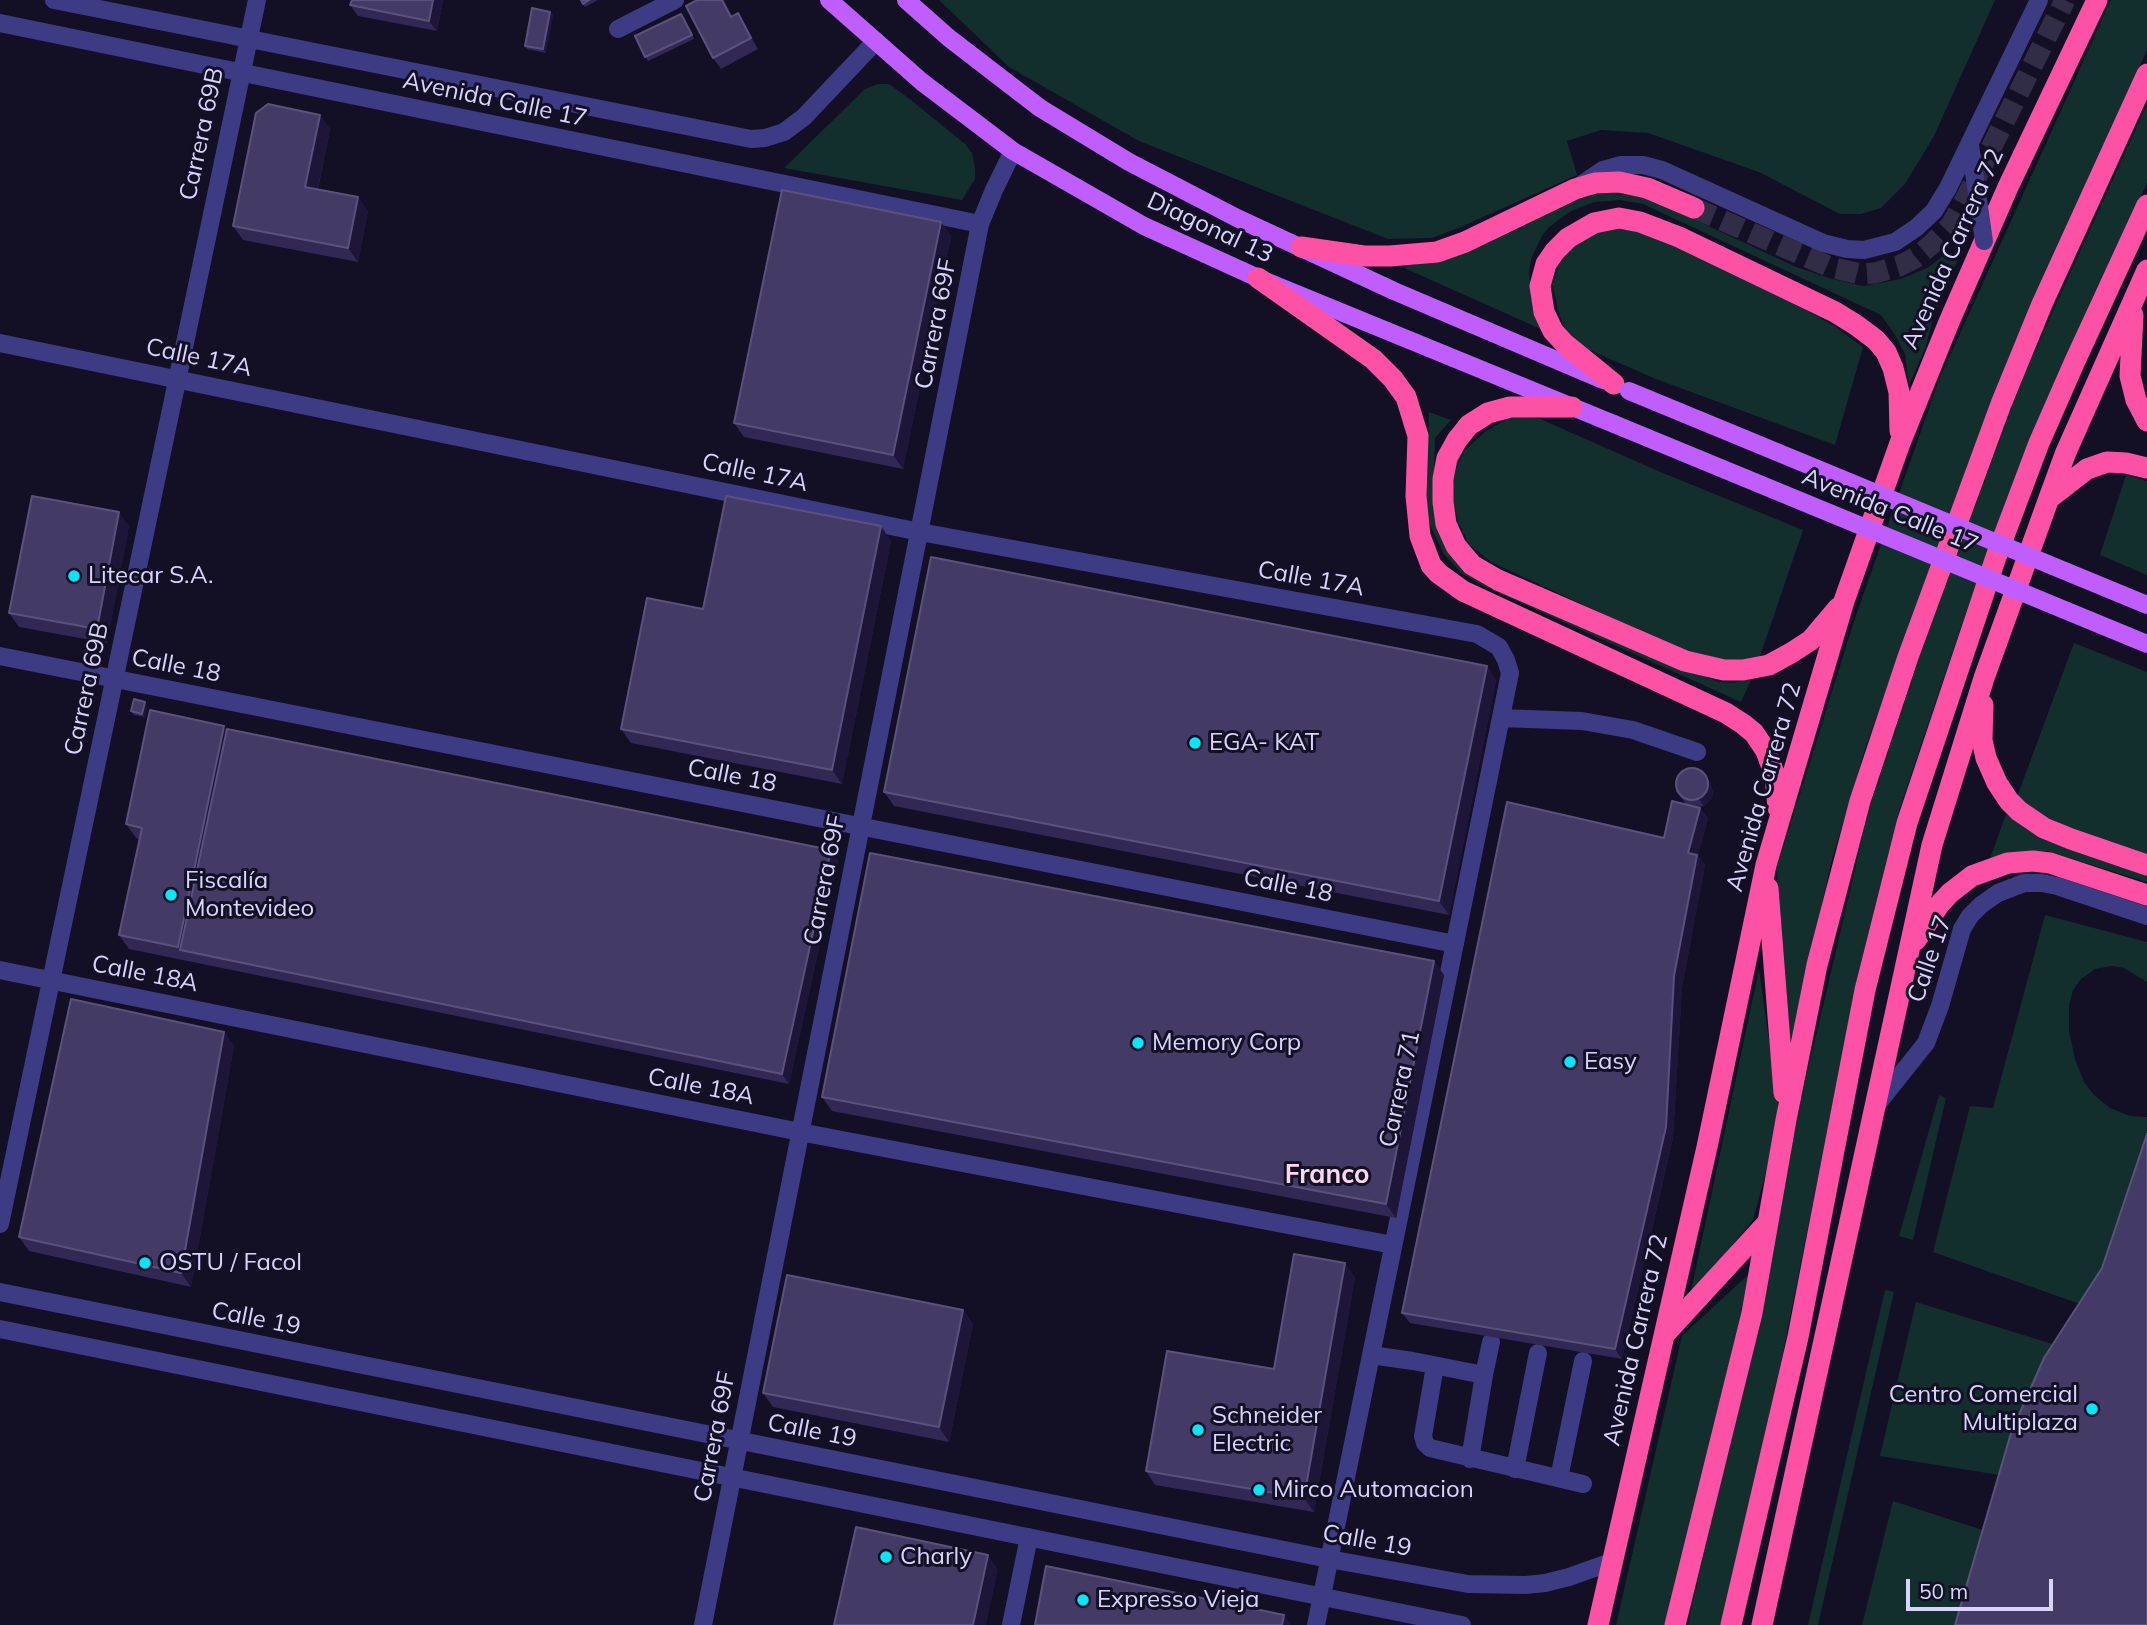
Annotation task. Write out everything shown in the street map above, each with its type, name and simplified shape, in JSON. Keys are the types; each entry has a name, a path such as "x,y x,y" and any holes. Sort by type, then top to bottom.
{"highway":[{"name":"Avenida Carrera 72","path":"1598,1625 1707,1147 1766,865 1844,601 1900,443 1949,322 2097,0"},
{"path":"1675,1625 1752,1313 1817,965 1860,801 1966,495 2042,304 2147,74"},
{"path":"1301,247 1390,257 1437,252 1465,243 1575,189 1595,183 1619,182 1647,188 1694,208"},
{"path":"1731,1625 1798,1337 1868,978 1907,823 1996,557 2039,443 2147,205"},
{"path":"1621,388 1564,344 1553,331 1544,312 1540,286 1546,264 1568,238 1594,223 1619,218 1640,222 1679,237 1835,312 1876,340 1886,352 1893,368 1899,393 1900,443"},
{"path":"1762,1625 1932,845 1984,678 2066,452 2147,270"},
{"path":"1258,278 1373,359 1406,397 1418,436 1416,496 1420,536 1431,565 1438,573 1463,591 1726,713 1743,724 1754,733 1766,751 1774,776 1779,818"},
{"path":"2136,293 2130,376 2136,400 2147,421"},
{"path":"1572,407 1510,407 1488,413 1469,425 1457,440 1447,458 1443,502 1446,524 1456,546 1472,565 1498,580 1685,661 1724,670 1769,665 1791,653 1811,640 1844,601"},
{"path":"2049,498 2087,469 2107,462 2147,468"},
{"path":"1984,678 1982,740 1993,775 2009,801 2044,828 2147,865"},
{"path":"1908,954 1939,905 1950,893 1972,876 2008,863 2049,863 2147,895"},
{"path":"1766,865 1786,1120"},
{"path":"1822,1206 1833,1299"},
{"path":"1664,1335 1768,1222"}],"main road":[{"name":"Diagonal 13","path":"829,0 922,82 1013,151 1144,226 1258,278 1614,424"},
{"name":"Diagonal 13","path":"906,0 949,38 1040,108 1129,162 1237,218 1394,291 1621,388"},
{"name":"Avenida Calle 17","path":"1621,388 2147,605"},
{"name":"Avenida Calle 17","path":"1614,424 2147,644"}],"street":[{"name":"Avenida Calle 17","path":"54,0 751,139 784,132 804,117 876,41"},
{"name":"Carrera 69B","path":"0,1224 257,0"},
{"path":"1575,189 1603,170 1622,165 1643,165 1662,170 1823,243 1847,249 1880,247 1904,237 1934,211 1970,145 2039,0"},
{"path":"618,29 668,2"},
{"name":"Avenida Calle 17","path":"0,23 980,225"},
{"path":"1970,145 1984,241"},
{"name":"Carrera 69F","path":"703,1625 980,225 1013,151"},
{"name":"Calle 17A","path":"0,343 920,532 1477,634 1499,647"},
{"name":"Carrera 71","path":"1316,1625 1510,673 1499,647"},
{"name":"Calle 18","path":"0,656 1455,944"},
{"path":"1501,718 1595,723 1633,730 1697,752"},
{"name":"Calle 17","path":"1875,1107 1926,1043 1940,1006 1962,929 1970,916 1989,899 2024,883 2042,883 2147,916"},
{"name":"Calle 18A","path":"0,970 800,1132 1393,1245"},
{"name":"Calle 19","path":"0,1292 1329,1559 1468,1584 1493,1586 1545,1583 1614,1561"},
{"path":"0,1329 1462,1625"},
{"path":"1470,1459 1491,1342"},
{"path":"1516,1469 1538,1353"},
{"path":"1371,1355 1484,1375"},
{"path":"1559,1478 1583,1361"},
{"path":"1435,1366 1423,1436 1430,1448 1583,1484"},
{"path":"1011,1625 1028,1537"},
{"path":"1382,1609 1393,1625"}],"green space":[{"path":"939,0 1995,0 1934,136 1905,184 1881,208 1861,214 1840,214 1759,172 1648,133 1601,130 1567,141 1577,175 1432,238 1388,239 1139,141 1009,67"},
{"path":"2111,0 2147,0 2147,50 1992,400 1866,746 1831,863 1791,1048 1777,868 1854,621 1939,380"},
{"path":"878,84 889,84 911,100 965,144 972,153 975,179 962,200 784,168 865,89"},
{"path":"2147,105 2147,183 2091,300 2005,505 1899,811 1860,967 1781,1363 1721,1625 1688,1625 1736,1414 1804,1087 1870,806 1926,638 2025,373"},
{"path":"1602,193 1646,197 1796,267 1863,286 1901,279 1927,268 1946,254 1959,257 1934,315 1925,349 1909,385 1905,354 1881,315 1643,204 1620,200 1594,202 1571,211 1549,227 1531,259 1529,273 1532,300 1543,330 1402,267 1454,257 1476,249 1581,199"},
{"path":"1607,229 1631,230 1661,239 1794,303 1834,326 1863,347 1835,445 1656,379 1587,349 1566,330 1558,311 1553,285 1561,257 1580,239"},
{"path":"1429,412 1451,420 1435,438 1435,517 1487,580 1718,682 1735,683 1752,678 1741,702 1483,586 1461,573 1444,554 1427,519 1425,508"},
{"path":"1510,417 1538,418 1658,471 1803,530 1758,662 1709,659 1672,646 1491,562 1470,545 1459,524 1451,494 1456,470 1465,450 1485,432"},
{"path":"2126,475 2147,481 2147,575 2100,555"},
{"path":"2074,643 2147,672 2147,855 2063,825 2036,812 2017,797"},
{"path":"2006,814 2050,842 2147,873 2147,882 2047,851 1990,859"},
{"path":"2045,915 2147,942 2147,982 2124,968 2112,966 2095,969 2080,980 2073,990 2069,1005 2069,1031 2075,1059 2084,1082 2094,1095 2110,1108 2130,1116 2147,1117 2147,1177 2094,1309 1933,1252 1970,1106 1993,1108"},
{"path":"1759,969 1780,1120 1753,1220 1690,1296"},
{"path":"1939,1095 1946,1098 1913,1240 1899,1236"},
{"path":"1750,1273 1669,1625 1616,1625 1682,1336"},
{"path":"1885,1290 1894,1292 1818,1625 1808,1625"},
{"path":"1916,1302 2069,1349 2012,1477 1880,1456"},
{"path":"1893,1501 1995,1534 1969,1625 1862,1625"}],"building":[{"path":"352,0 433,0 429,21 350,5"},
{"path":"697,0 722,0 731,17 738,13 751,38 713,58 686,6"},
{"path":"532,8 550,12 543,49 525,46"},
{"path":"681,14 692,35 645,57 635,36"},
{"path":"268,104 320,115 305,187 358,197 348,248 233,226 256,113"},
{"path":"782,190 941,222 893,455 734,423"},
{"name":"Litecar S.A.","path":"32,496 119,512 97,629 9,613"},
{"path":"726,496 881,526 832,770 621,729 647,598 703,609"},
{"name":"EGA- KAT","path":"931,557 1487,666 1439,901 884,792"},
{"path":"134,699 145,702 142,714 131,711"},
{"name":"Fiscalía Montevideo","path":"150,710 224,726 178,947 119,935 142,828 126,824"},
{"path":"227,729 831,850 782,1074 180,950"},
{"path":"1692,768 1703,773 1708,784 1703,795 1692,800 1681,795 1676,784 1681,773"},
{"name":"Easy","path":"1672,801 1700,808 1688,853 1697,855 1674,976 1666,1127 1615,1349 1402,1313 1507,802 1664,838"},
{"name":"Memory Corp","path":"870,853 1434,961 1386,1204 822,1097"},
{"path":"71,999 224,1032 181,1273 19,1237"},
{"name":"Centro Comercial Multiplaza","path":"2147,1134 2147,1625 1955,1625 2011,1433 2044,1358 2102,1268"},
{"path":"1294,1254 1345,1263 1304,1498 1146,1471 1167,1351 1274,1369"},
{"path":"787,1275 963,1310 939,1427 763,1393"},
{"path":"856,1527 988,1555 973,1625 834,1625"},
{"path":"1046,1566 1284,1615 1282,1625 1035,1625"}],"tunnel":[{"path":"1694,208 1830,267 1860,274 1875,273 1915,258 1951,225 2065,0"}],"place":[{"name":"Litecar S.A.","path":"74,576"},
{"name":"EGA- KAT","path":"1195,743"},
{"name":"Fiscalía Montevideo","path":"171,895"},
{"name":"Memory Corp","path":"1138,1043"},
{"name":"Easy","path":"1570,1062"},
{"name":"OSTU / Facol","path":"145,1263"},
{"name":"Centro Comercial Multiplaza","path":"2092,1409"},
{"name":"Schneider Electric","path":"1198,1430"},
{"name":"Mirco Automacion","path":"1259,1490"},
{"name":"Charly","path":"886,1557"},
{"name":"Expresso Vieja","path":"1083,1600"}],"district":[{"name":"Franco","path":"1327,1175"}]}
